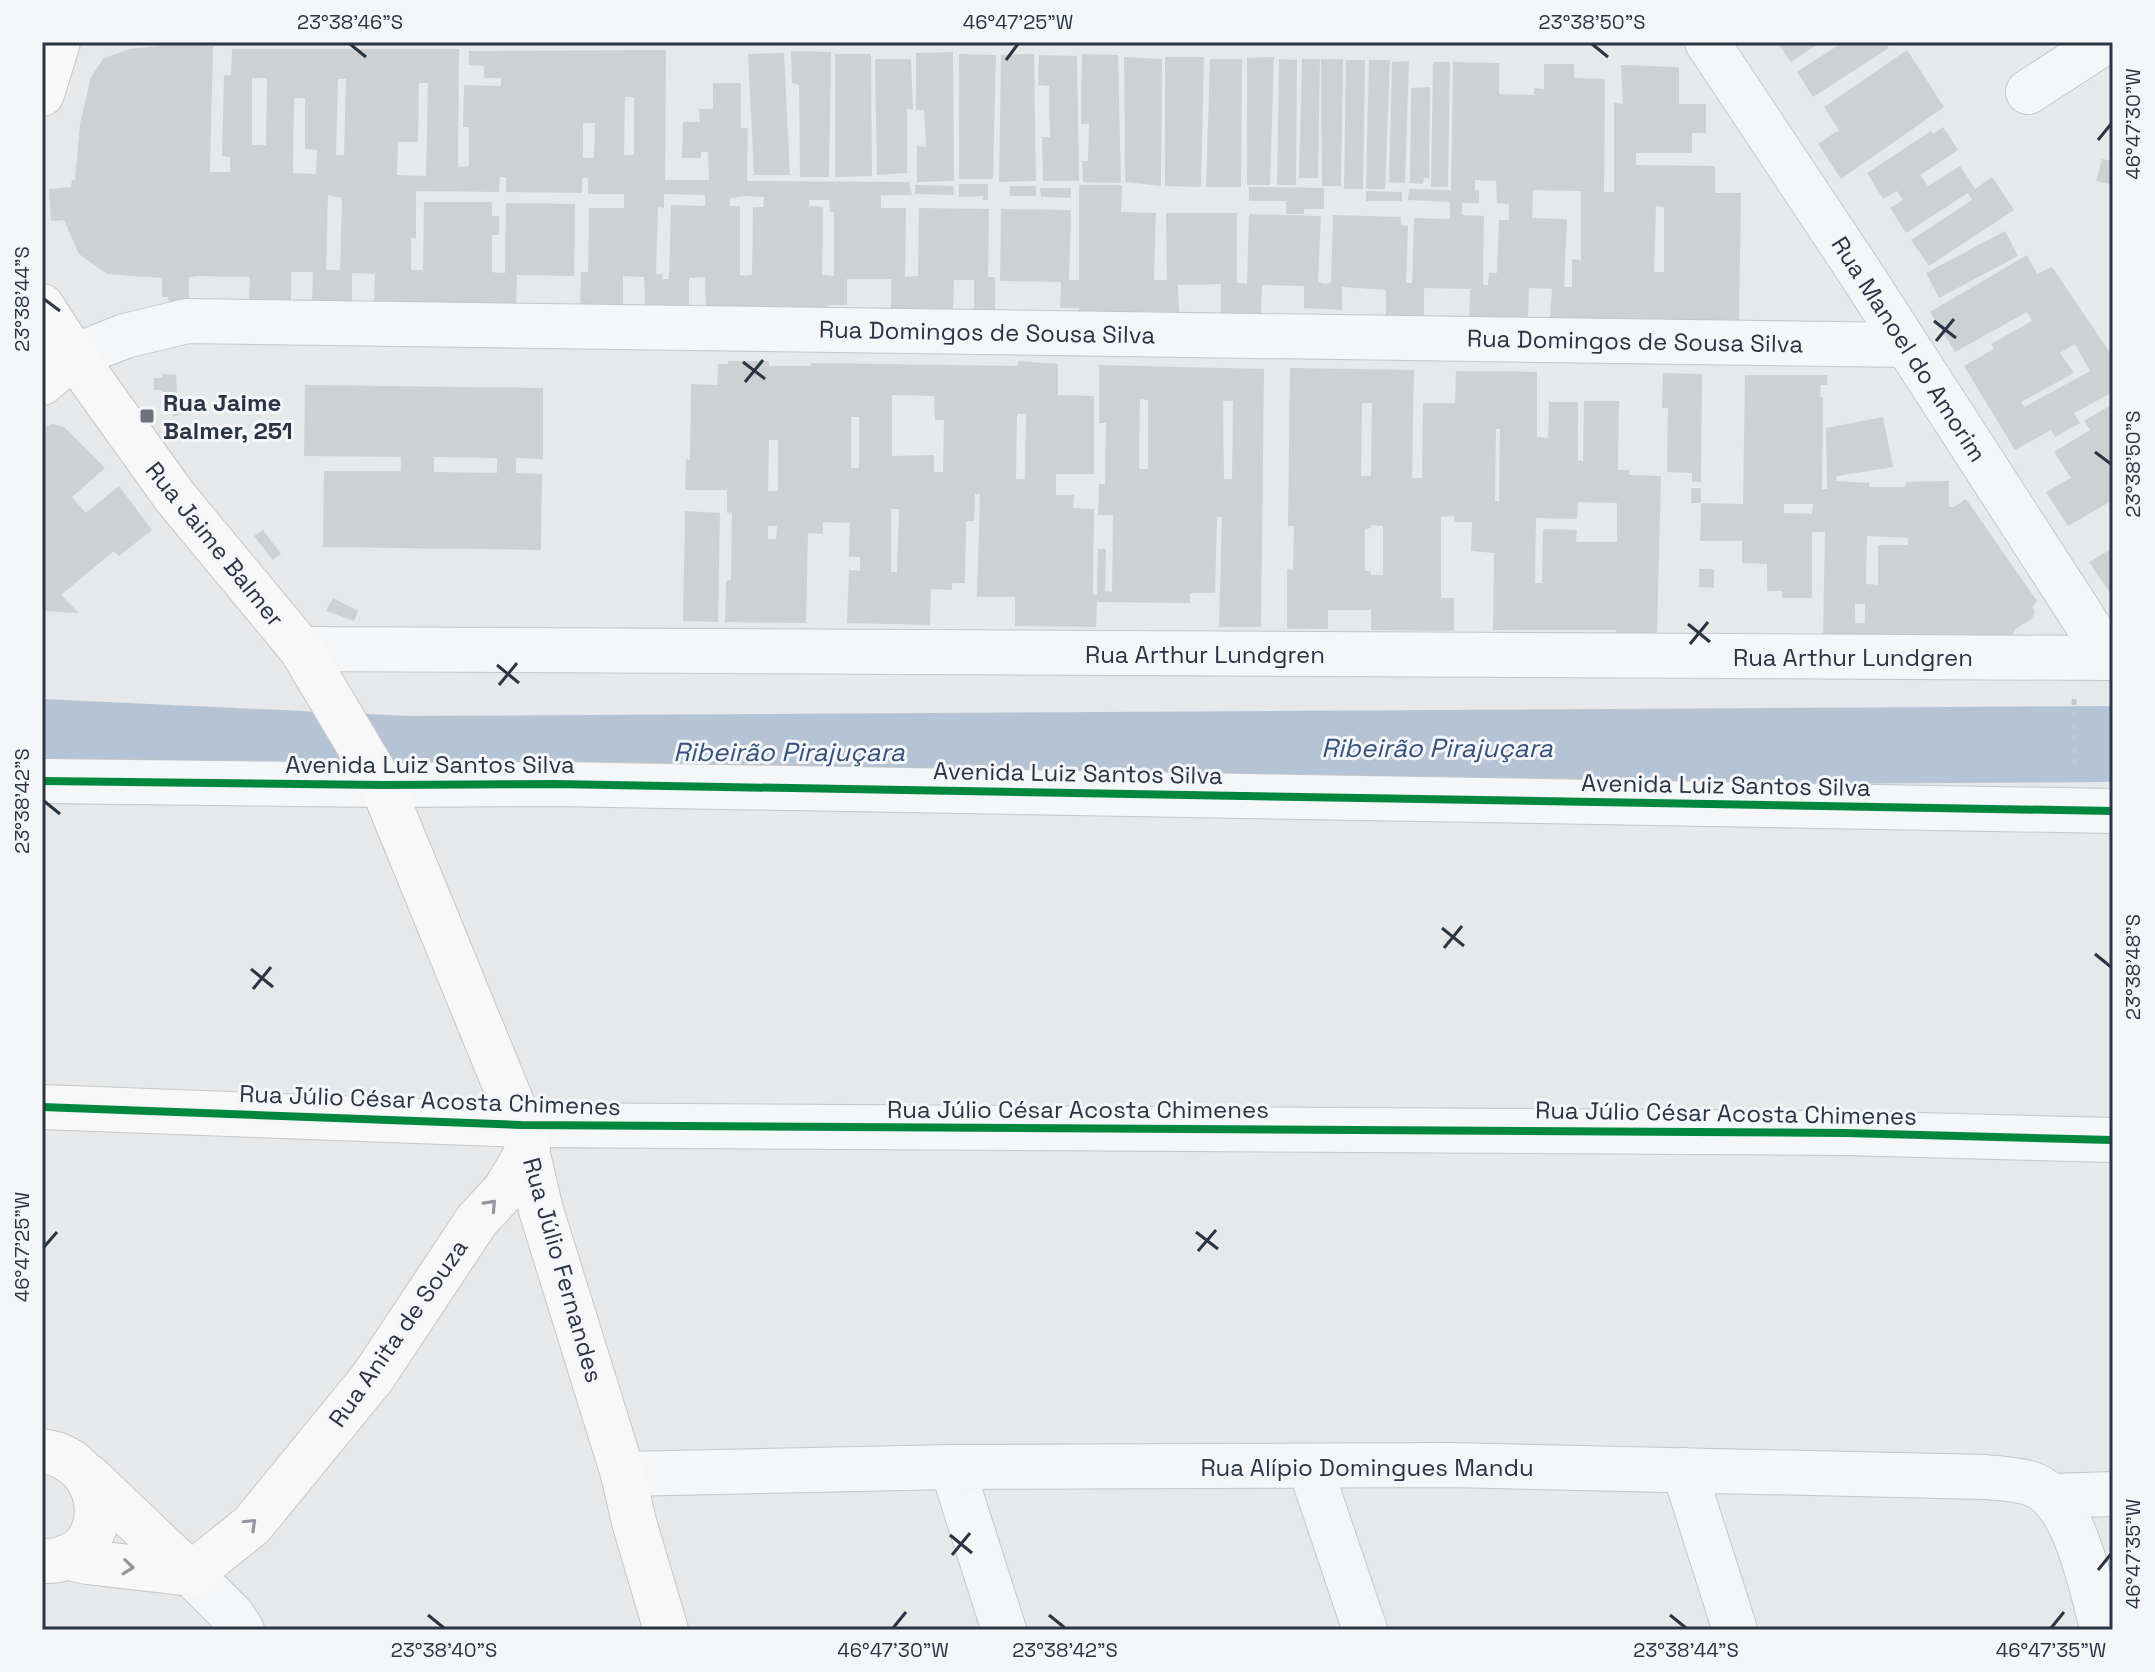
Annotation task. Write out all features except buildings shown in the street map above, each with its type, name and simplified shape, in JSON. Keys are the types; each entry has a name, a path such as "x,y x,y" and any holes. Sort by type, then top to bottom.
{"street":[{"path":"42,94 58,42"},
{"name":"Rua Manoel do Amorim","path":"1707,42 2109,658"},
{"path":"2028,92 2105,42"},
{"name":"Rua Jaime Balmer","path":"42,306 58,370 175,497 311,666 374,772"},
{"name":"Rua Domingos de Sousa Silva","path":"58,370 125,336 187,321 1906,345"},
{"name":"Rua Arthur Lundgren","path":"311,666 2109,658"},
{"name":"Avenida Luiz Santos Silva","path":"42,781 374,772 585,784 2113,811"},
{"name":"Rua Júlio Fernandes","path":"374,772 524,1138 541,1210 623,1474 666,1630"},
{"name":"Rua Júlio César Acosta Chimenes","path":"42,1107 524,1138 1845,1133 2113,1140"},
{"name":"Rua Anita de Souza","path":"191,1574 252,1525 373,1377 477,1220 505,1190 524,1138"},
{"path":"55,1451 191,1574 232,1615 242,1630"},
{"path":"54,1559 80,1548 91,1535 98,1520 99,1504 95,1489 55,1451"},
{"name":"Rua Alípio Domingues Mandu","path":"623,1474 952,1467 1451,1465 1985,1477 2031,1483 2052,1496"},
{"path":"952,1467 1004,1630"},
{"path":"1310,1467 1365,1630"},
{"path":"1684,1470 1735,1630"},
{"path":"2052,1496 2113,1494"},
{"path":"2052,1496 2066,1515 2077,1543 2103,1630"},
{"path":"54,1559 191,1574"}],"path":[{"path":"2074,697 2076,778"}],"waterway":[{"name":"Ribeirão Pirajuçara","path":"42,737 407,754 2113,744"}],"cycle path":[{"path":"42,781 554,784 2113,811"},
{"path":"42,1107 521,1125 1845,1133 2113,1140"}],"place":[{"name":"Rua Jaime Balmer, 251","path":"147,416"}]}
